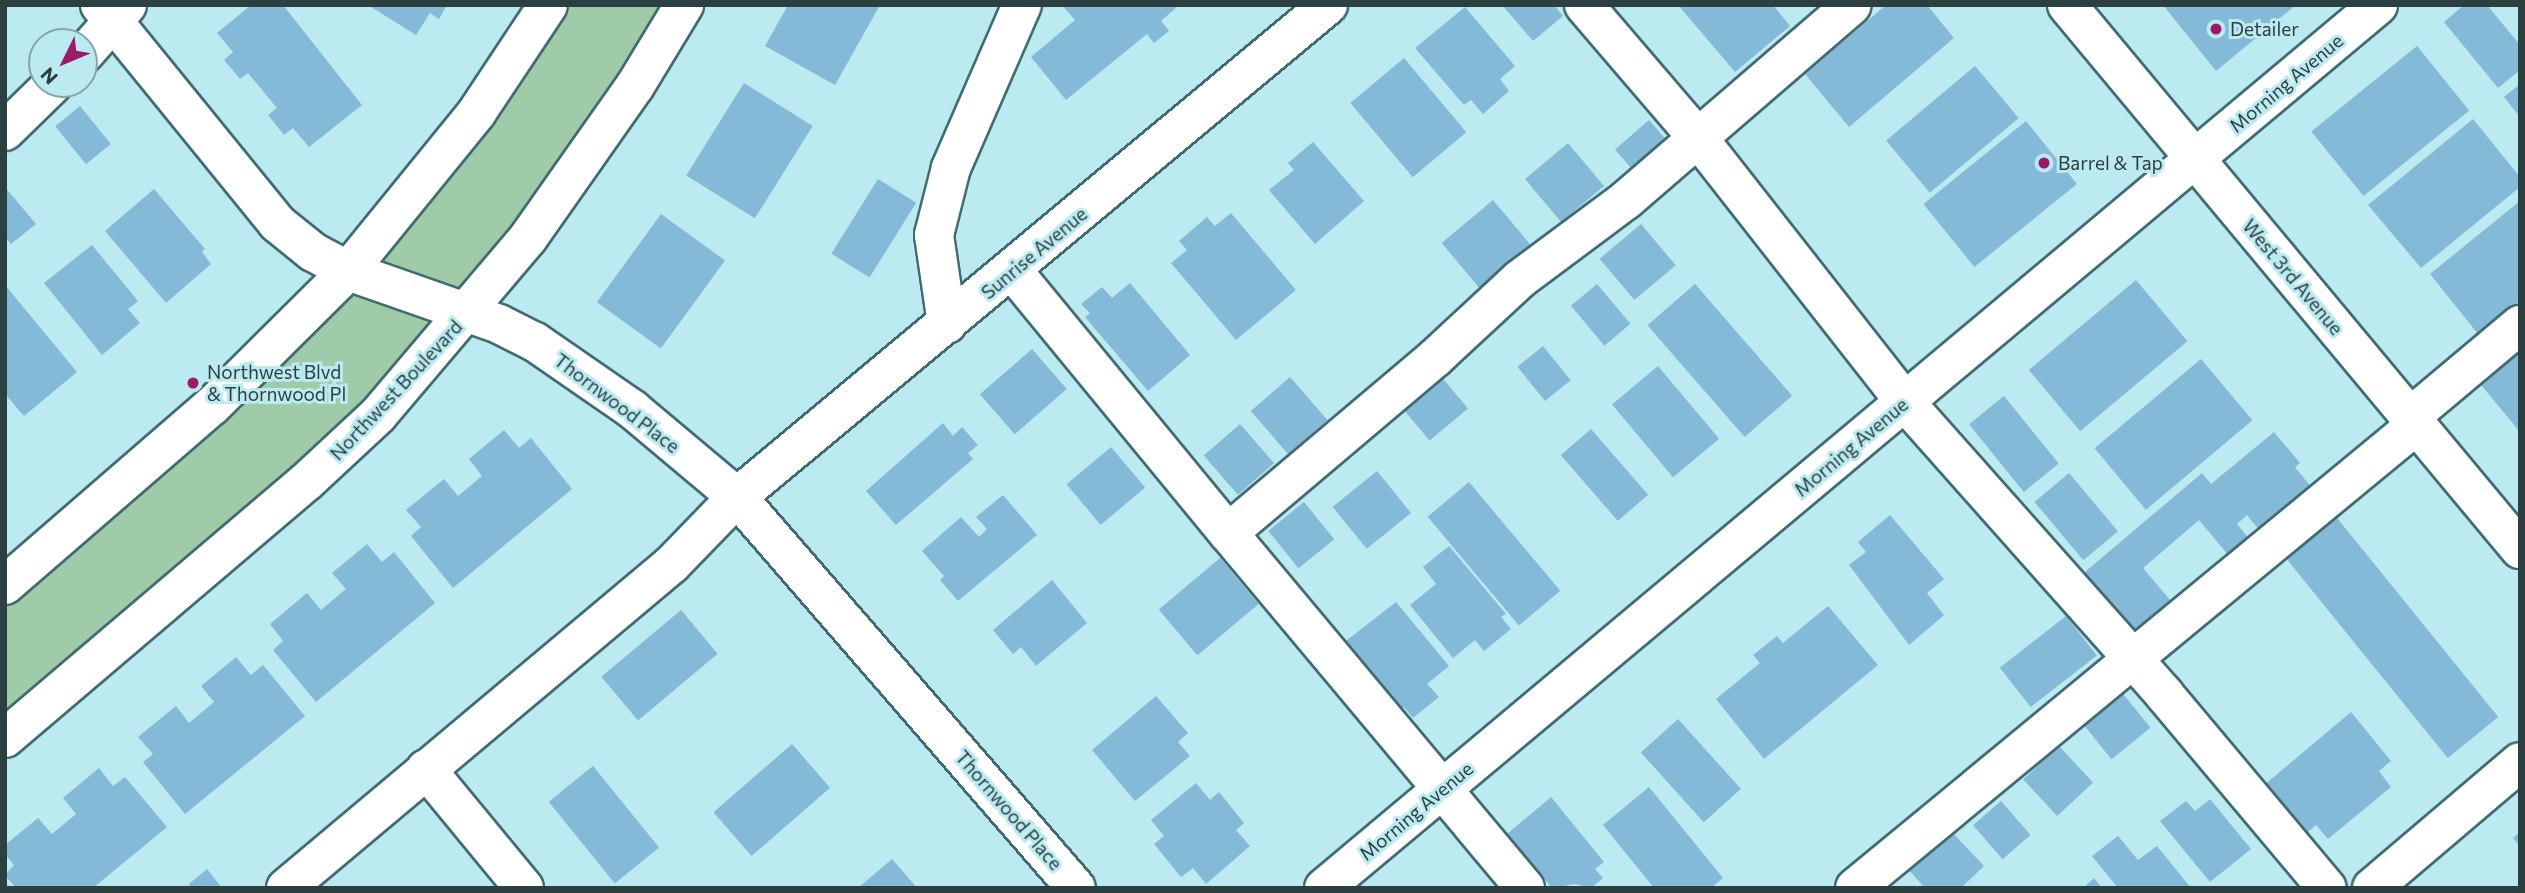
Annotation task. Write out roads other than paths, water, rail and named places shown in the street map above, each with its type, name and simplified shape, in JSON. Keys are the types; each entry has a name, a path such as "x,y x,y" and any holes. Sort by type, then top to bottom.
{"street":[{"path":"5,585 212,406 348,271 462,132 548,5"},
{"name":"Northwest Boulevard","path":"5,738 306,482 378,415 468,312 582,164 684,5"},
{"path":"947,324 934,235 950,167 1021,5"},
{"name":"Sunrise Avenue","path":"286,888 671,564 737,497 1013,270 1328,5"},
{"path":"1584,5 1698,138 1905,402 2133,657 2328,888"},
{"path":"1228,533 1435,358 1520,279 1626,200 1852,5"},
{"name":"West 3rd Avenue","path":"2067,5 2520,549"},
{"name":"Morning Avenue","path":"1324,888 2378,5"},
{"path":"98,34 114,11"},
{"name":"Thornwood Place","path":"114,11 276,223 313,252 348,271 468,312 535,342 621,401 737,497 1076,888"},
{"path":"5,131 39,98"},
{"path":"1013,270 1228,533 1525,888"},
{"path":"1855,888 2412,422 2520,325"},
{"path":"2372,888 2520,762"},
{"path":"426,769 524,888"}],"place":[{"name":"Detailer","path":"2216,29"},
{"name":"Barrel & Tap","path":"2044,163"},
{"name":"Northwest Blvd & Thornwood Pl","path":"193,383"}]}
